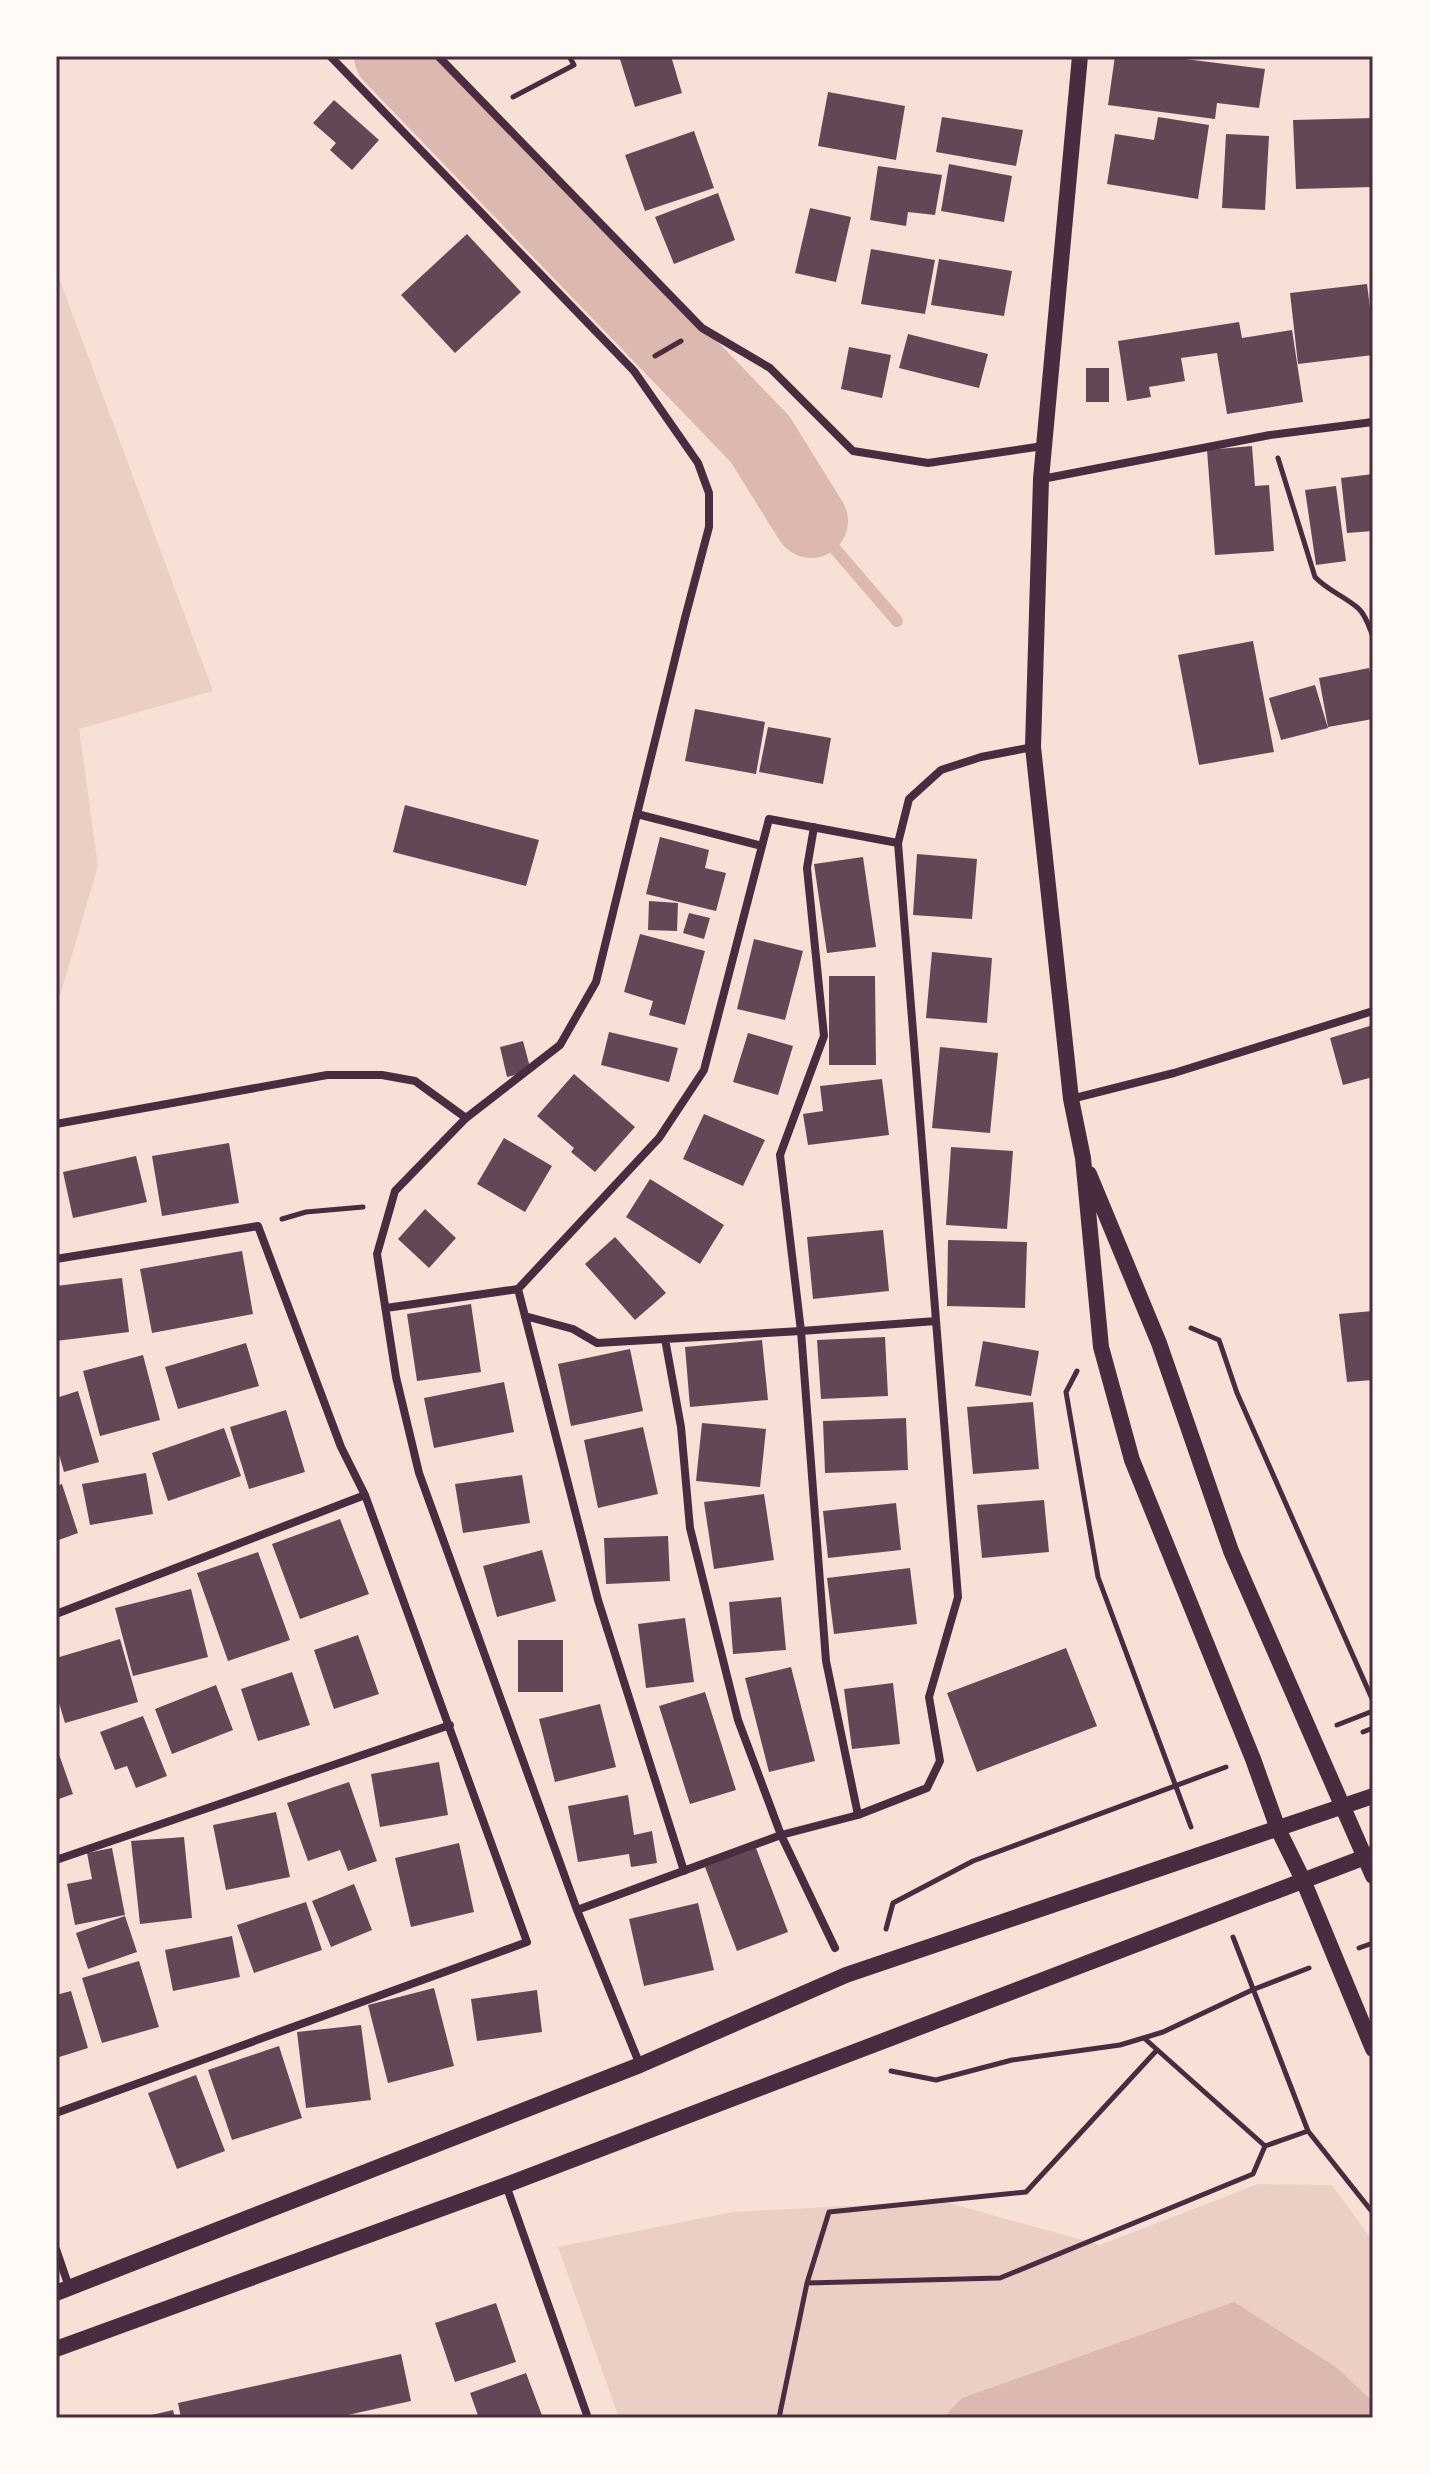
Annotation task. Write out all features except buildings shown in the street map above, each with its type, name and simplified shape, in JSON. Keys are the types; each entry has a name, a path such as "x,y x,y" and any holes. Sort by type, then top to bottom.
{"main road":[{"path":"1080,56 1043,446 1033,747 1071,1099 1083,1158 1101,1347 1132,1460 1253,1759 1278,1829 1303,1880 1373,2049"},
{"path":"1083,1158 1159,1343 1231,1551 1341,1805 1369,1856 1373,1876"},
{"path":"63,2290 640,2065 846,1975 1373,1796"},
{"path":"56,2349 506,2185 1369,1856"}],"street":[{"path":"330,56 634,371 698,463 709,493 709,527 596,982 560,1045 466,1118 395,1191 377,1254 396,1377 419,1473 577,1910 640,2065"},
{"path":"438,56 702,328 770,368 853,451 928,463 1043,446"},
{"path":"1041,479 1270,435 1373,422"},
{"path":"577,1910 781,1835 858,1815 927,1788 940,1761 929,1697 958,1597 898,843 909,799 941,770 981,757 1033,747"},
{"path":"637,814 762,846"},
{"path":"386,1308 518,1289 659,1138 704,1070 769,819 898,843"},
{"path":"814,827 807,868 824,1036 780,1155 801,1331 826,1661 858,1815"},
{"path":"1071,1099 1174,1073 1373,1011"},
{"path":"56,1124 327,1075 382,1075 415,1081 466,1118"},
{"path":"56,1259 258,1226 341,1447 365,1495 527,1942 56,2113"},
{"path":"518,1289 598,1600 684,1871"},
{"path":"525,1316 573,1329 597,1343 936,1321"},
{"path":"665,1339 681,1427 690,1528 738,1720 781,1835 835,1948"},
{"path":"56,1614 365,1495"},
{"path":"56,1860 450,1725"},
{"path":"506,2185 588,2418"},
{"path":"56,2249 63,2290"}],"path":[{"path":"490,109 574,65 569,56"},
{"path":"651,358 689,336"},
{"path":"1270,435 1315,577 1358,608 1373,637"},
{"path":"258,1226 306,1212 363,1207"},
{"path":"1191,1328 1219,1340 1237,1393 1373,1701"},
{"path":"1079,1367 1066,1392 1098,1577"},
{"path":"1331,1727 1373,1711"},
{"path":"1363,1732 1373,1728"},
{"path":"886,1929 893,1903 973,1861 1232,1765"},
{"path":"1346,1953 1373,1943"},
{"path":"885,2070 936,2080 1012,2060 1120,2045 1163,2032 1252,1990 1319,1963"},
{"path":"1144,2038 1265,2146"},
{"path":"779,2418 807,2283 829,2212 1026,2192 1157,2050"},
{"path":"1284,2072 1308,2131 1373,2213"},
{"path":"807,2283 1000,2278 1253,2174 1265,2146 1308,2131"}],"shaded area":[{"path":"56,270 213,691 79,729 98,866 60,996 56,995"},
{"path":"1258,2184 1332,2185 1373,2241 1373,2418 619,2418 558,2247 733,2212 942,2201 1100,2245"},
{"path":"1234,2302 1336,2367 1373,2402 1373,2418 943,2418 962,2398"}],"waterway":[{"path":"391,56 760,439 811,521"},
{"path":"811,521 897,621"}]}
